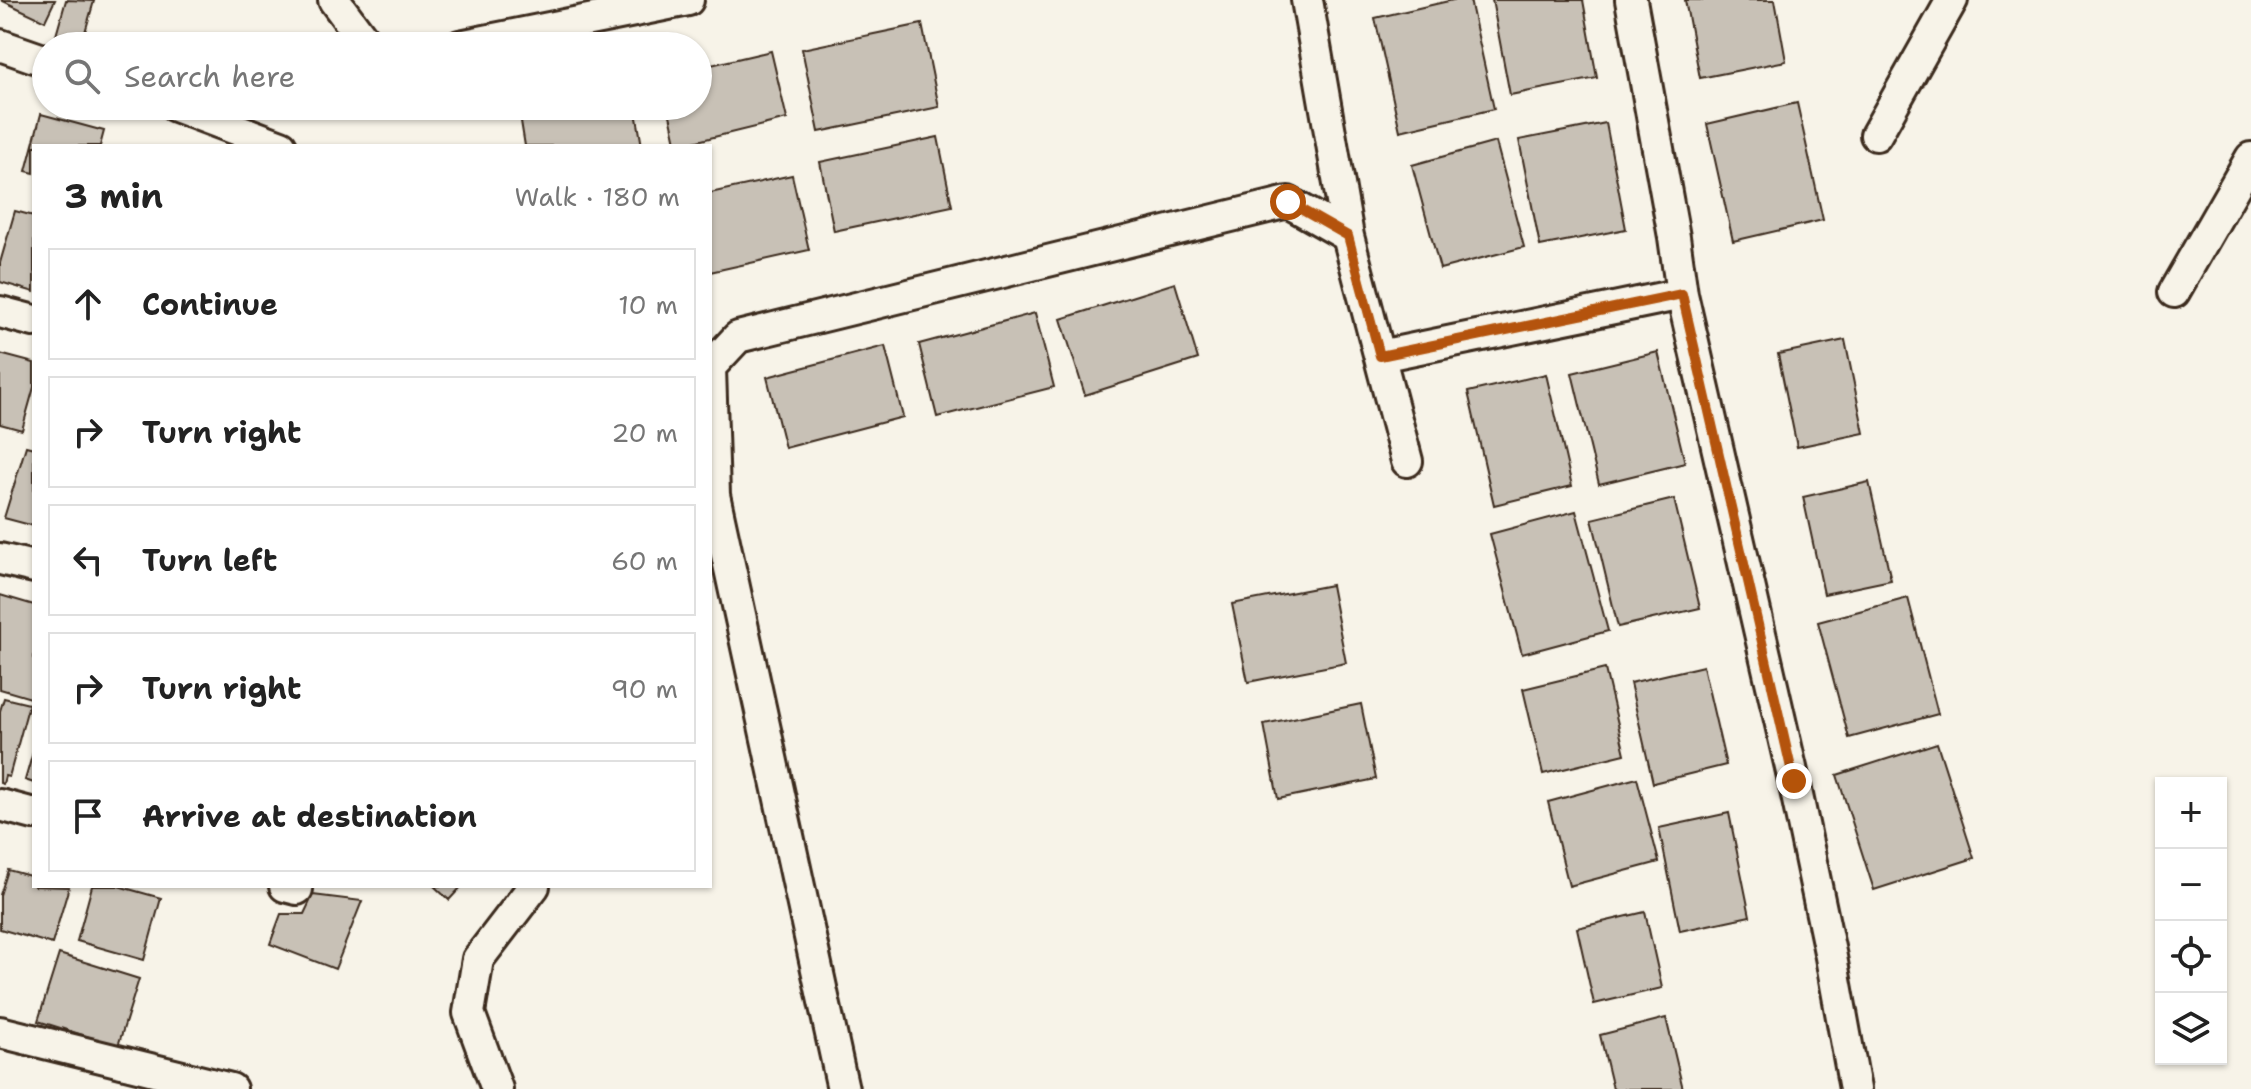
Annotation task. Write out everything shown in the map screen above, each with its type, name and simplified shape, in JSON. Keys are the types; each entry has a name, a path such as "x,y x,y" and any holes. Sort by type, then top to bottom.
{"street":[{"path":"334,0 358,32"},
{"path":"520,32 632,6 688,0"},
{"path":"1307,0 1348,236 1407,461"},
{"path":"1631,0 1682,294 1794,781 1855,1089"},
{"path":"1876,135 1952,0"},
{"path":"0,45 32,56"},
{"path":"212,120 276,144"},
{"path":"2174,292 2251,158"},
{"path":"712,366 738,337 1288,202 1348,236"},
{"path":"1380,356 1682,294"},
{"path":"0,312 32,320"},
{"path":"712,432 714,495 843,1089"},
{"path":"0,559 32,567"},
{"path":"0,805 32,813"},
{"path":"497,1089 469,1013 478,959 532,888"},
{"path":"0,1032 231,1089"}],"building":[{"path":"1,0 55,0 45,21"},
{"path":"66,0 94,1 85,32 57,32"},
{"path":"1453,0 1470,0 1494,109 1400,131 1375,18"},
{"path":"1492,0 1583,0 1597,78 1510,95"},
{"path":"1685,0 1775,0 1786,61 1700,78"},
{"path":"922,24 939,107 819,132 802,49"},
{"path":"771,51 787,119 677,144 671,120 712,120 712,65"},
{"path":"1797,103 1823,220 1733,241 1707,124"},
{"path":"39,120 63,120 104,131 101,144 33,144"},
{"path":"521,120 637,120 642,144 525,144"},
{"path":"1606,123 1626,229 1540,246 1519,140"},
{"path":"938,137 952,206 834,231 820,162"},
{"path":"1496,142 1524,247 1440,269 1412,165"},
{"path":"32,148 32,172 26,171"},
{"path":"792,175 809,250 712,272 712,193"},
{"path":"15,211 32,215 32,291 0,282 0,263"},
{"path":"1175,283 1198,359 1085,395 1061,319"},
{"path":"1035,313 1054,387 937,417 919,344"},
{"path":"1845,340 1864,433 1797,447 1778,354"},
{"path":"885,346 903,417 785,448 767,377"},
{"path":"1658,352 1685,463 1599,484 1572,373"},
{"path":"0,354 32,362 32,394 22,430 0,424"},
{"path":"1546,374 1572,486 1494,505 1468,392"},
{"path":"26,446 32,448 32,525 4,518"},
{"path":"1869,482 1891,580 1824,594 1803,497"},
{"path":"1674,499 1700,608 1618,627 1592,519"},
{"path":"1576,511 1608,631 1522,654 1490,534"},
{"path":"1331,585 1346,663 1248,682 1232,604"},
{"path":"0,595 32,604 32,698 0,689"},
{"path":"1908,598 1938,714 1849,738 1818,622"},
{"path":"1703,666 1726,765 1653,783 1630,683"},
{"path":"1605,669 1625,754 1543,774 1523,689"},
{"path":"4,698 29,704 9,777 5,776 3,784 0,783 0,711"},
{"path":"1361,704 1376,779 1278,799 1264,724"},
{"path":"1937,743 1974,858 1874,890 1837,775"},
{"path":"32,756 32,782 25,780"},
{"path":"1637,778 1659,862 1569,886 1548,802"},
{"path":"1729,813 1750,916 1680,931 1659,828"},
{"path":"8,870 32,876 32,888 69,888 52,944 0,929 0,895"},
{"path":"91,888 125,888 161,898 144,960 77,941"},
{"path":"436,888 460,888 449,900"},
{"path":"313,895 362,901 335,969 270,944 281,914 304,914"},
{"path":"1645,912 1662,988 1594,1004 1577,928"},
{"path":"59,954 139,979 118,1046 38,1021"},
{"path":"1666,1018 1683,1089 1613,1089 1600,1035"}],"route":[{"path":"1288,202 1348,236 1380,356 1682,294 1794,781"}]}
